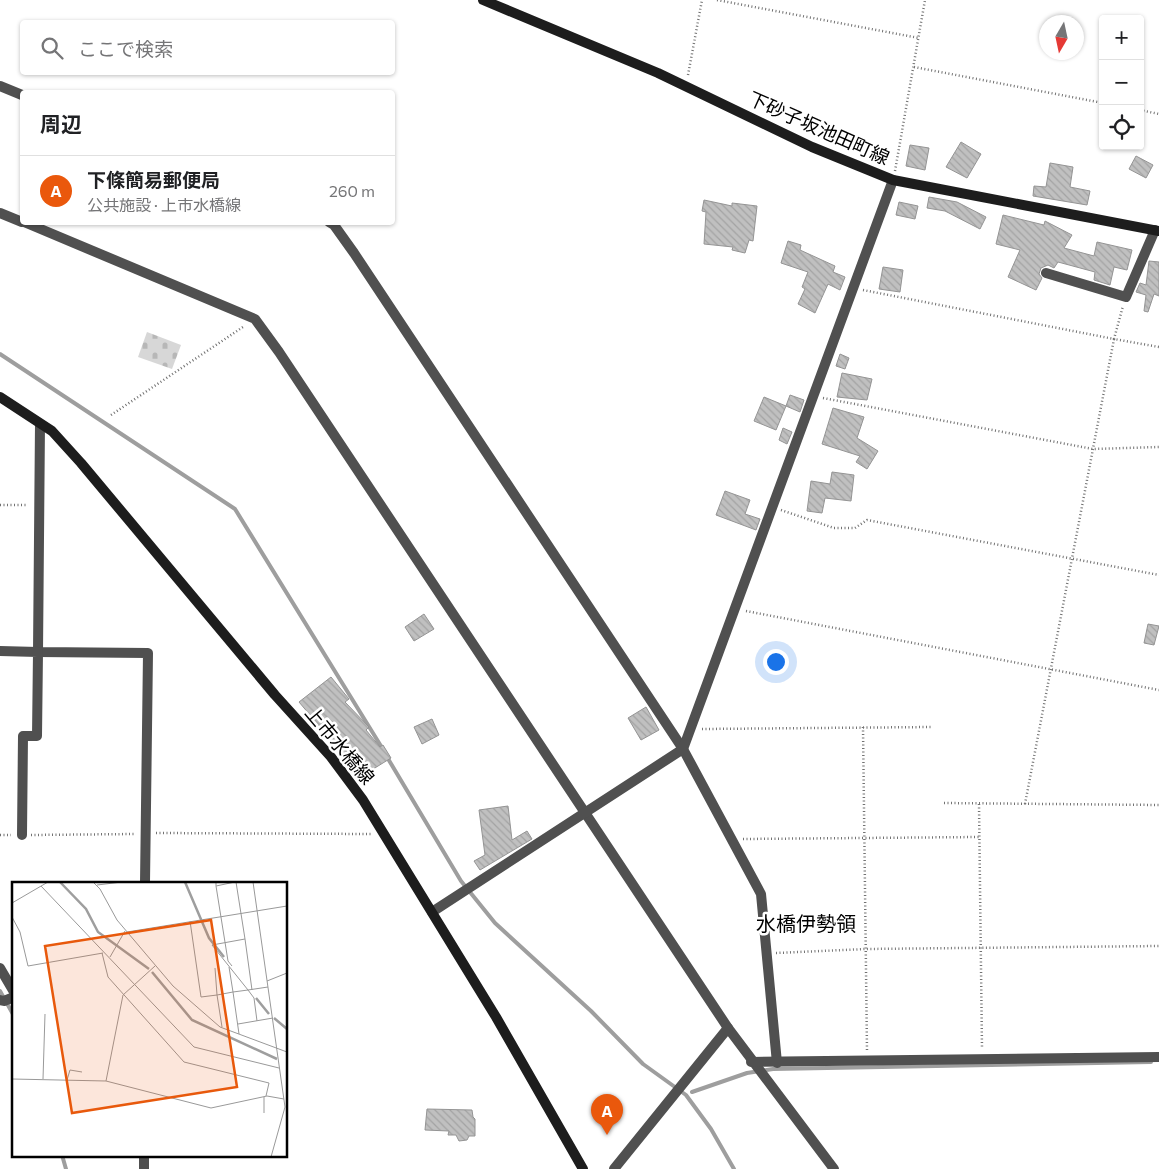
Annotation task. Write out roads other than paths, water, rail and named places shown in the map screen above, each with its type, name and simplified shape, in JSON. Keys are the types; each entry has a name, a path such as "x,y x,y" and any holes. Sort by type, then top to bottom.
{"main road":[{"name":"下砂子坂池田町線","path":"482,0 686,85 812,147 893,180 1157,231"},
{"name":"上市水橋線","path":"0,397 52,432 81,463 275,695 331,757 386,834 496,1017 583,1169"}],"street":[{"path":"0,86 20,94"},
{"path":"432,912 683,749 893,180"},
{"path":"0,212 20,221"},
{"path":"30,225 255,319 279,352 751,1062 796,1115 834,1169"},
{"path":"334,225 683,749 732,839 761,894 777,1063"},
{"path":"1046,273 1126,297 1157,231"},
{"path":"22,835 23,736 37,736 40,424"},
{"path":"0,651 148,653 145,882"},
{"path":"0,968 12,989"},
{"path":"0,1000 4,1001 12,998"},
{"path":"614,1169 728,1028"},
{"path":"751,1062 1159,1057"},
{"path":"144,1156 144,1169"}],"waterway":[{"path":"0,354 235,509 384,751"},
{"path":"387,757 461,881 495,923 591,1011 643,1064 686,1095 711,1129 734,1169"},
{"path":"0,991 12,1012"},
{"path":"692,1092 747,1073 773,1069 1151,1062"},
{"path":"62,1156 66,1169"}],"place":[{"name":"下條簡易郵便局","path":"607,1135"}],"district":[{"name":"水橋伊勢領","path":"806,924"}]}
